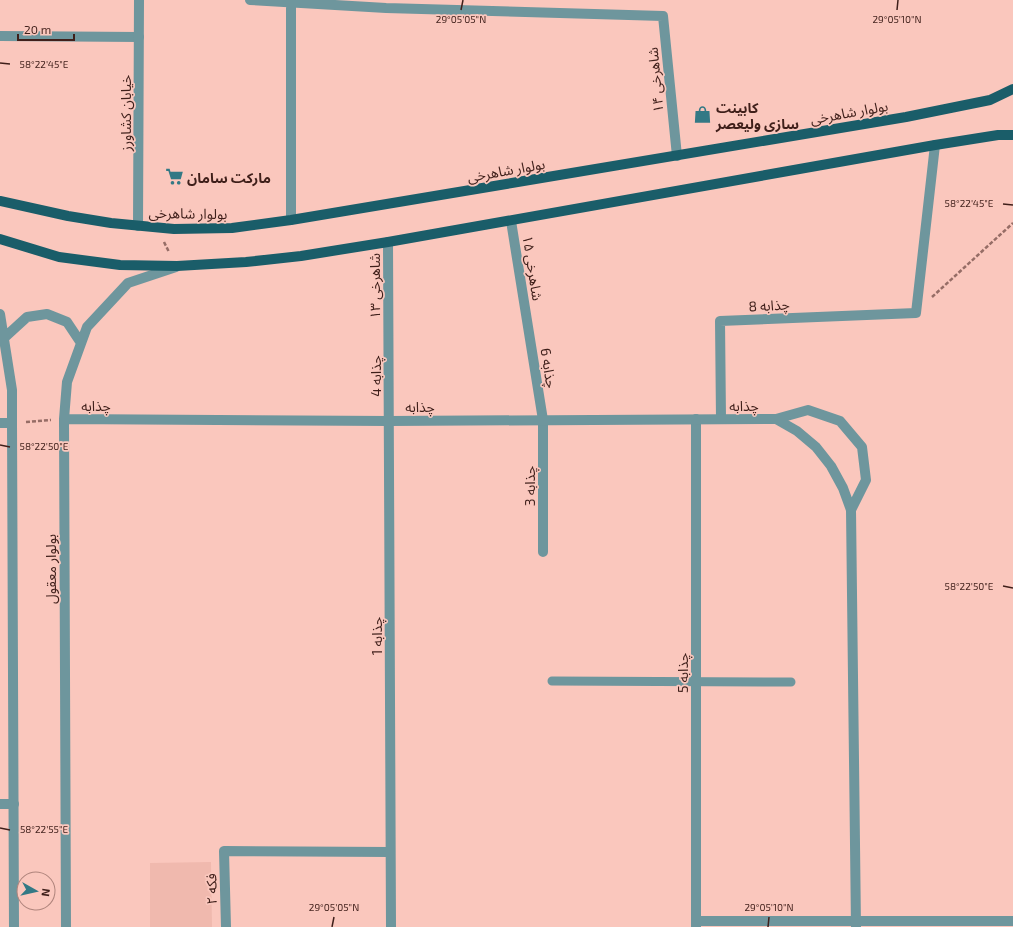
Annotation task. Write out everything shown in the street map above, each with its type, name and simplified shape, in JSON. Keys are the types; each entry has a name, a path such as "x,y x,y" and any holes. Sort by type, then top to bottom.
{"main road":[{"name":"بولوار شاهرخی","path":"0,201 68,216 111,223 174,229 232,228 291,220 906,117 990,100 1013,89"},
{"path":"0,239 59,257 120,265 177,266 246,262 301,256 388,242 935,145 998,135 1013,135"}],"street":[{"name":"خیابان کشاورز","path":"138,226 139,0"},
{"path":"250,0 291,2 291,220"},
{"name":"شاهرخی ۱۴","path":"291,2 386,8 664,16 677,156"},
{"path":"0,36 139,38"},
{"path":"916,312 935,145"},
{"name":"شاهرخی ۱۵","path":"511,221 527,320"},
{"name":"شاهرخی ۱۳","path":"388,242 388,331"},
{"name":"بولوار معقول","path":"66,927 64,419 67,382 87,327 128,283 177,266"},
{"name":"چذابه 8","path":"721,419 720,321 916,312"},
{"path":"0,314 12,390 14,927"},
{"path":"4,338 27,317 47,314 67,322 81,343"},
{"name":"چذابه 6","path":"527,320 543,420"},
{"name":"چذابه 4","path":"388,331 389,421"},
{"name":"چذابه","path":"64,419 389,421 721,419 776,418 808,410 840,421 862,447 866,480 852,510"},
{"path":"776,418 797,431 816,447 831,466 843,488 852,510 856,924"},
{"name":"چذابه 5","path":"696,419 696,924"},
{"name":"چذابه 3","path":"543,420 543,552"},
{"name":"چذابه 1","path":"389,421 391,927"},
{"path":"0,423 12,423"},
{"path":"0,804 14,804"},
{"name":"فکه ۲","path":"226,927 224,851 390,852"},
{"path":"696,924 856,924 1013,921"}],"lane":[{"path":"552,681 791,682"}],"path":[{"path":"916,312 1013,223"},
{"path":"157,228 177,266"},
{"path":"12,423 64,419"}],"shaded area":[{"path":"211,862 212,927 150,927 150,863"}],"place":[{"name":"کابینت سازی ولیعصر","path":"703,115"},
{"name":"مارکت سامان","path":"174,177"}]}
